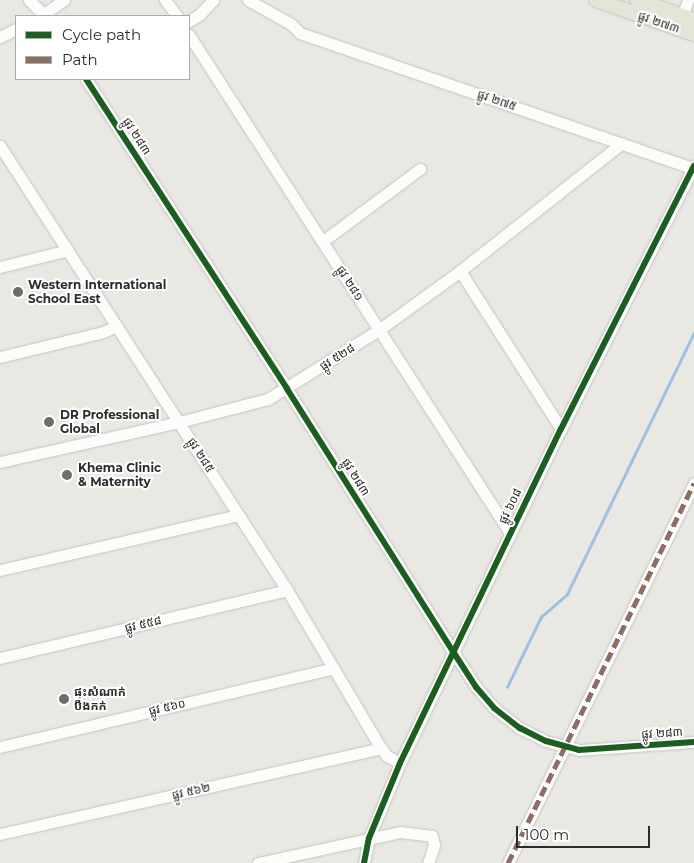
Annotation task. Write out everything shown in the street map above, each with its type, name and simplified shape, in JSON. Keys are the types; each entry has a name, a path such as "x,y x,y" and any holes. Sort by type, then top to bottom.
{"main road":[{"name":"ផ្លូវ ២៧៣","path":"596,0 685,22"},
{"name":"ផ្លូវ ២៧៣","path":"637,0 685,22 694,34"}],"street":[{"path":"29,0 42,15"},
{"path":"44,15 64,0"},
{"path":"165,0 176,15"},
{"path":"190,20 200,14 213,0"},
{"name":"ផ្លូវ ២៧៥","path":"248,0 291,24 300,33 694,167"},
{"path":"685,22 688,0"},
{"path":"0,37 15,30"},
{"name":"ផ្លូវ ២៨១","path":"190,37 510,532"},
{"name":"ផ្លូវ ២៨៣","path":"87,80 287,389 454,654 476,687 494,708 520,728 546,741 579,750 694,742"},
{"name":"ផ្លូវ ៥២៨","path":"0,462 179,422 268,399 287,389 380,329 460,271 622,143"},
{"name":"ផ្លូវ ២៨៥","path":"0,146 287,590 387,756 400,763"},
{"name":"ផ្លូវ ៦០៨","path":"364,863 369,838 400,763 454,654 510,532 694,167"},
{"path":"323,241 420,169"},
{"path":"0,267 68,250"},
{"path":"460,271 561,429"},
{"path":"0,357 103,332 117,326"},
{"path":"508,863 694,483"},
{"path":"0,570 239,515"},
{"name":"ផ្លូវ ៥៥៨","path":"0,658 287,590"},
{"name":"ផ្លូវ ៥៦០","path":"0,747 334,668"},
{"name":"ផ្លូវ ៥៦២","path":"0,834 382,748"},
{"path":"258,863 400,832 432,836 434,845 428,863"}],"waterway":[{"path":"507,687 541,617 567,594 694,333"}],"marked path":[{"path":"508,863 694,483"}],"cycle path":[{"path":"87,80 287,389 476,687 494,708 520,728 546,741 579,750 694,742"},
{"path":"364,863 369,838 400,763 561,429 694,166"}],"place":[{"name":"Western International School East","path":"18,292"},
{"name":"DR Professional Global","path":"49,422"},
{"name":"Khema Clinic & Maternity","path":"67,475"},
{"name":"ផ្ទះសំណាក់ បឹងកក់","path":"64,699"}]}
